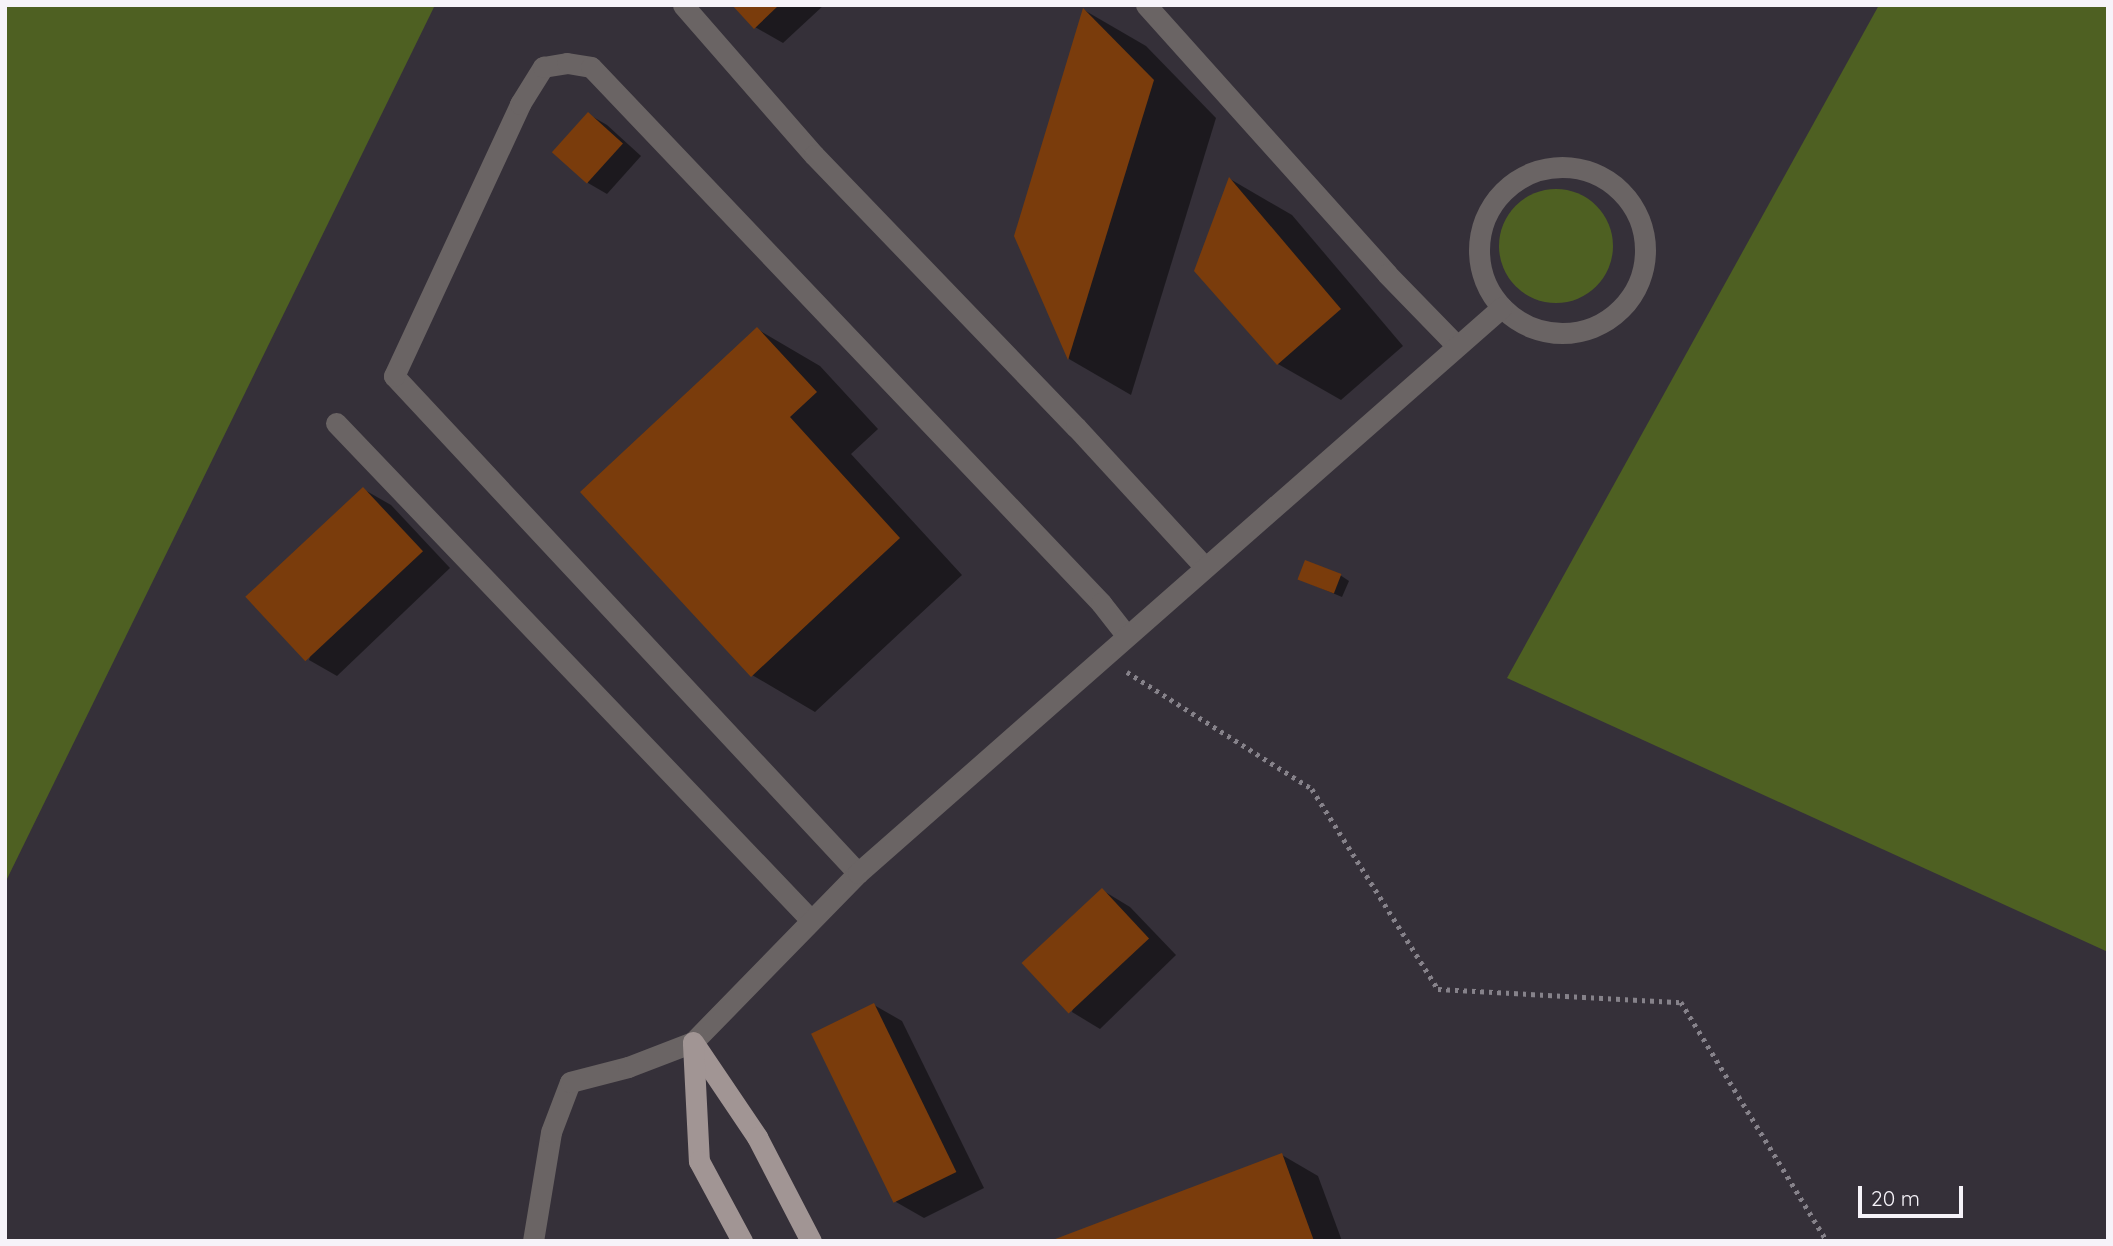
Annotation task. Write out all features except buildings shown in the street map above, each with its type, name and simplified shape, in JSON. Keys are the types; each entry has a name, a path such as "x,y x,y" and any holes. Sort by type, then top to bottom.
{"main road":[{"path":"693,1042 699,1161 742,1241"},
{"path":"693,1042 757,1137 811,1241"}],"street":[{"path":"683,5 814,155 1076,427 1204,566"},
{"path":"1146,5 1387,274 1457,346"},
{"path":"858,873 394,376 520,104 543,67 567,63 591,67 1101,603 1126,635"},
{"path":"1550,167 1590,171 1608,180 1623,193 1635,209 1643,228 1645,247 1636,286 1611,317 1574,332 1555,333 1517,320 1502,307 1490,291 1479,252 1482,232 1499,196 1514,182 1550,167"},
{"path":"533,1241 551,1132 570,1082 628,1067 693,1042 858,873 1204,566 1502,307"},
{"path":"336,423 811,920"}],"path":[{"path":"1103,656 1312,789 1438,989 1681,1002 1828,1241"}],"green space":[{"path":"5,5 435,5 5,883"},
{"path":"1879,5 2108,5 2108,952 1507,678"},
{"path":"1556,189 1578,194 1596,206 1608,224 1613,246 1608,268 1596,286 1578,298 1556,303 1534,298 1516,286 1504,268 1499,246 1504,224 1516,206 1534,194"}]}
